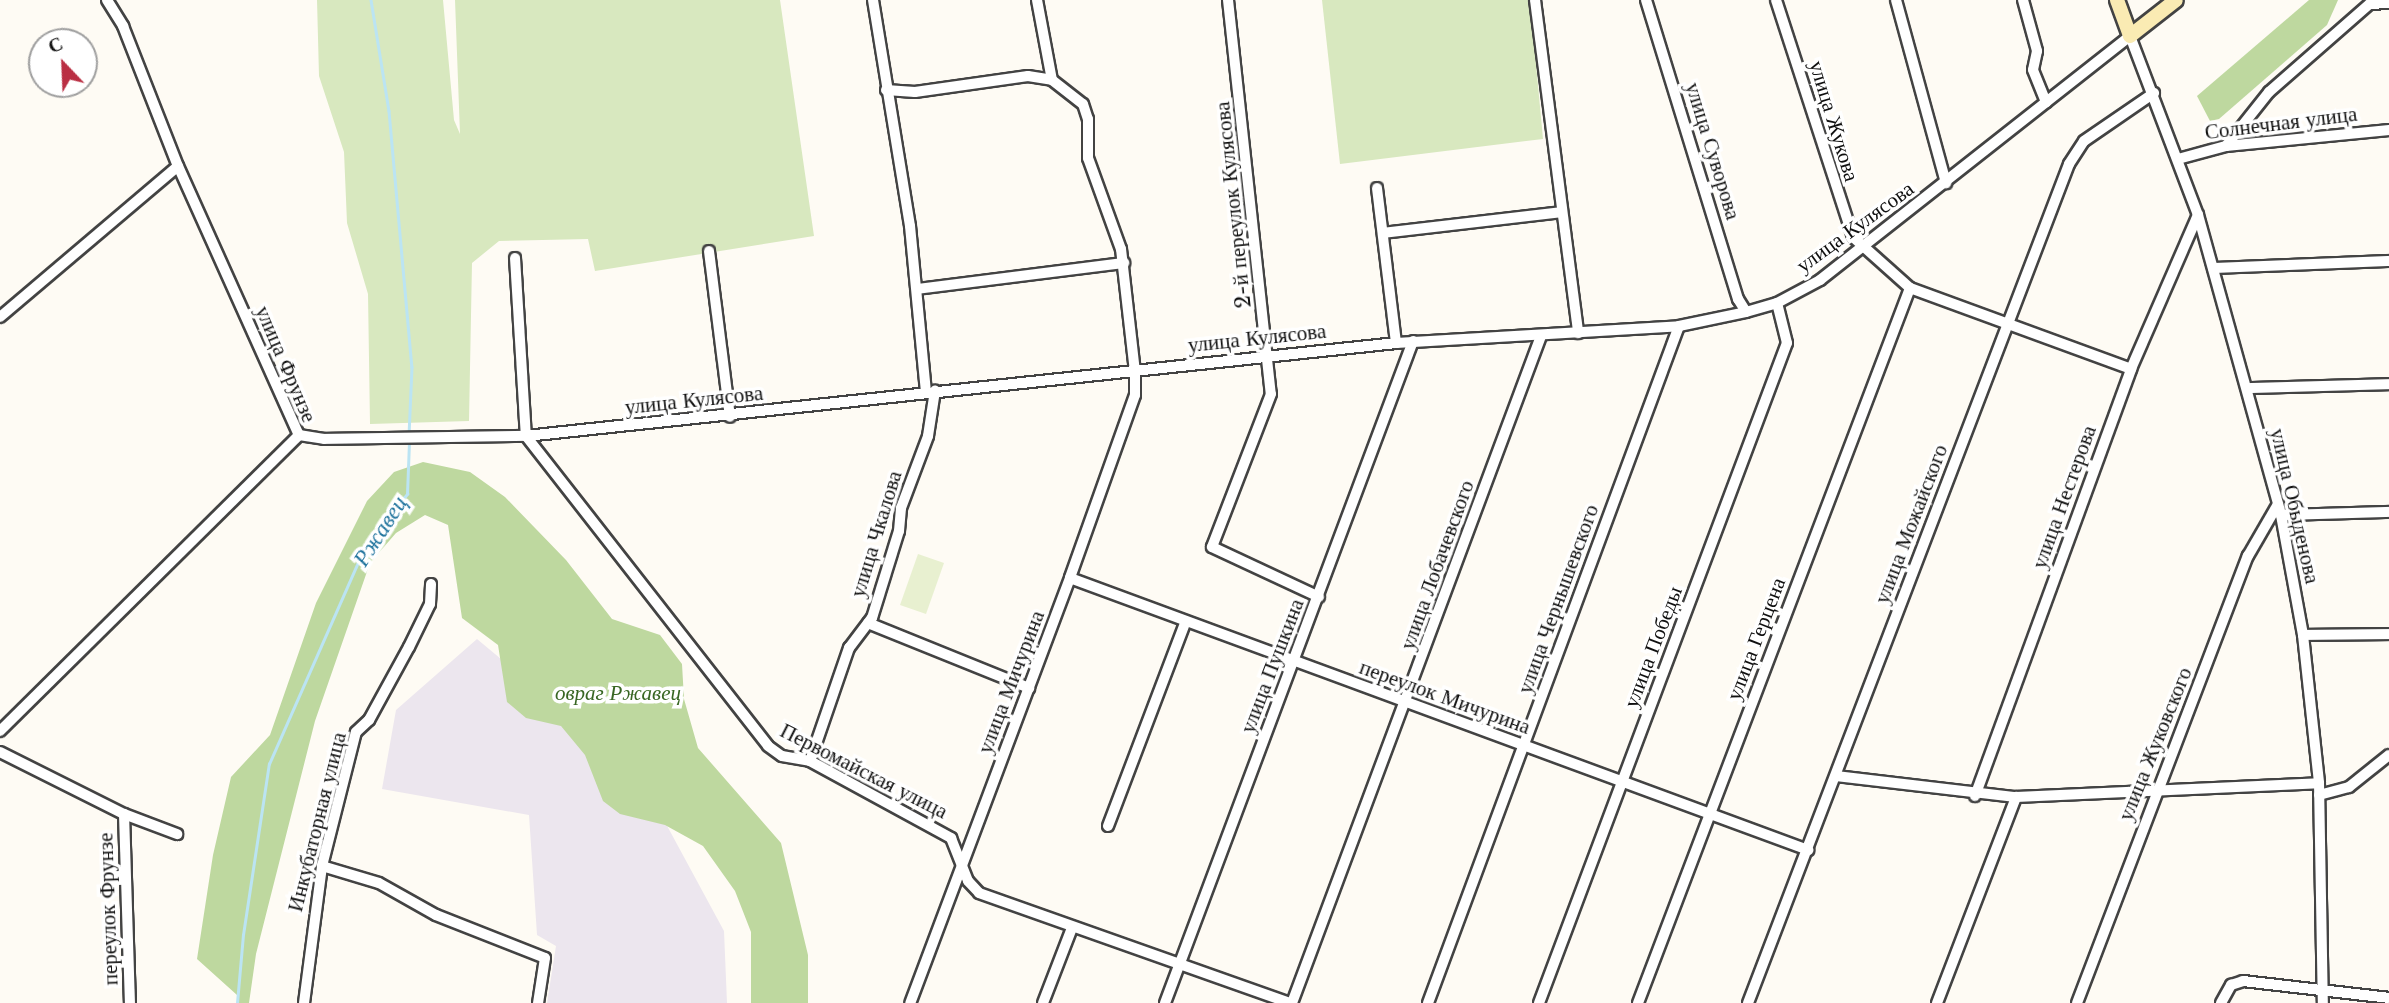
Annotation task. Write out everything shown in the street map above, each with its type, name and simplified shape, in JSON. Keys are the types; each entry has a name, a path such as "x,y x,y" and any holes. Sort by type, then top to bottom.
{"street":[{"name":"улица Фрунзе","path":"0,732 299,435 177,166 123,26 107,0"},
{"name":"улица Чкалова","path":"810,761 849,648 868,623 899,531 901,508 928,436 930,391 873,0"},
{"path":"886,90 960,88 1028,76 1052,80 1037,0"},
{"name":"2-й переулок Кулясова","path":"1228,0 1270,355 1271,394 1212,547 1319,597"},
{"path":"1535,0 1578,333"},
{"name":"улица Суворова","path":"1646,0 1738,299 1746,312"},
{"name":"улица Жукова","path":"1776,0 1846,226 1910,288"},
{"path":"1896,0 1946,183"},
{"path":"2023,0 2037,51 2033,70 2046,103"},
{"path":"2117,0 2130,36 2176,0"},
{"path":"2226,146 2269,92 2372,2 2389,3"},
{"name":"улица Кулясова","path":"299,435 324,439 526,436 730,417 930,391 1135,372 1413,341 1541,336 1679,326 1746,312 1777,303 1820,280 2130,36"},
{"name":"улица Обыденова","path":"2130,36 2154,93 2198,215 2281,515 2303,635 2319,783 2323,998"},
{"name":"улица Мичурина","path":"910,1003 1070,578 1135,395 1124,263 1088,158 1088,119 1083,104 1052,80"},
{"name":"улица Можайского","path":"1748,1003 2069,164 2084,141 2154,93"},
{"name":"Солнечная улица","path":"2178,159 2226,146 2389,130"},
{"path":"0,317 177,166"},
{"path":"1377,188 1396,343"},
{"path":"1383,233 1562,212"},
{"name":"улица Нестерова","path":"1975,796 2132,369 2198,215"},
{"path":"709,251 730,417"},
{"path":"515,258 526,436"},
{"path":"2213,268 2389,261"},
{"path":"917,289 1124,263"},
{"path":"1910,288 2132,369"},
{"name":"улица Герцена","path":"1638,1003 1910,288"},
{"name":"улица Победы","path":"1539,1003 1787,343 1777,303"},
{"name":"улица Чернышевского","path":"1428,1003 1679,326"},
{"name":"улица Лобачевского","path":"1290,1003 1406,704 1541,336"},
{"name":"улица Пушкина","path":"1165,1003 1295,662 1413,341"},
{"path":"2248,388 2389,384"},
{"name":"Первомайская улица","path":"526,436 768,746 782,756 810,761 951,838 964,863 968,881 979,893 1290,1003"},
{"name":"улица Жуковского","path":"2077,1003 2155,792 2166,776 2248,556 2278,503"},
{"path":"2281,515 2389,512"},
{"name":"переулок Мичурина","path":"1070,578 1622,784 1808,850"},
{"name":"Инкубаторная улица","path":"304,1003 322,866 356,732 369,720 404,659 429,604 430,584"},
{"path":"1108,826 1186,621"},
{"path":"868,623 1029,688"},
{"path":"2303,635 2389,634"},
{"path":"0,752 124,814 177,834"},
{"path":"2319,795 2349,787 2389,755"},
{"path":"1836,776 1975,796 2016,797 2319,783"},
{"path":"1937,1003 2016,797"},
{"name":"переулок Фрунзе","path":"124,814 130,1003"},
{"path":"322,866 379,883 436,915 545,958 538,1003"},
{"path":"1043,1003 1072,928"},
{"path":"2221,1003 2231,985 2243,981 2323,998 2389,998"}],"shaded area":[{"path":"477,639 569,716 665,822 724,931 727,1003 547,1003 556,946 537,935 529,815 382,789 396,710"}],"green space":[{"path":"317,0 443,0 454,120 460,134 455,0 780,0 814,236 595,271 588,239 499,241 472,263 469,421 370,424 368,294 347,223 344,152 319,76"},
{"path":"1322,0 1530,0 1543,139 1340,164"},
{"path":"2309,0 2338,0 2327,25 2219,119 2210,121 2197,96"},
{"name":"овраг Ржавец","path":"423,462 470,472 505,497 566,560 612,619 660,635 682,664 684,699 698,748 781,843 808,955 808,1003 751,1003 751,932 735,891 703,846 665,825 620,814 603,801 585,755 561,726 526,718 507,702 498,645 462,618 448,525 425,515 396,533 370,563 315,721 256,954 249,1003 238,1003 237,995 197,959 213,855 231,777 270,735 316,603 367,501 394,472"},
{"path":"918,554 944,563 926,614 900,605"}],"waterway":[{"name":"Ржавец","path":"371,0 389,111 412,367 409,435"},
{"name":"Ржавец","path":"237,1003 243,935 269,764 366,544 407,494 409,442"}]}
